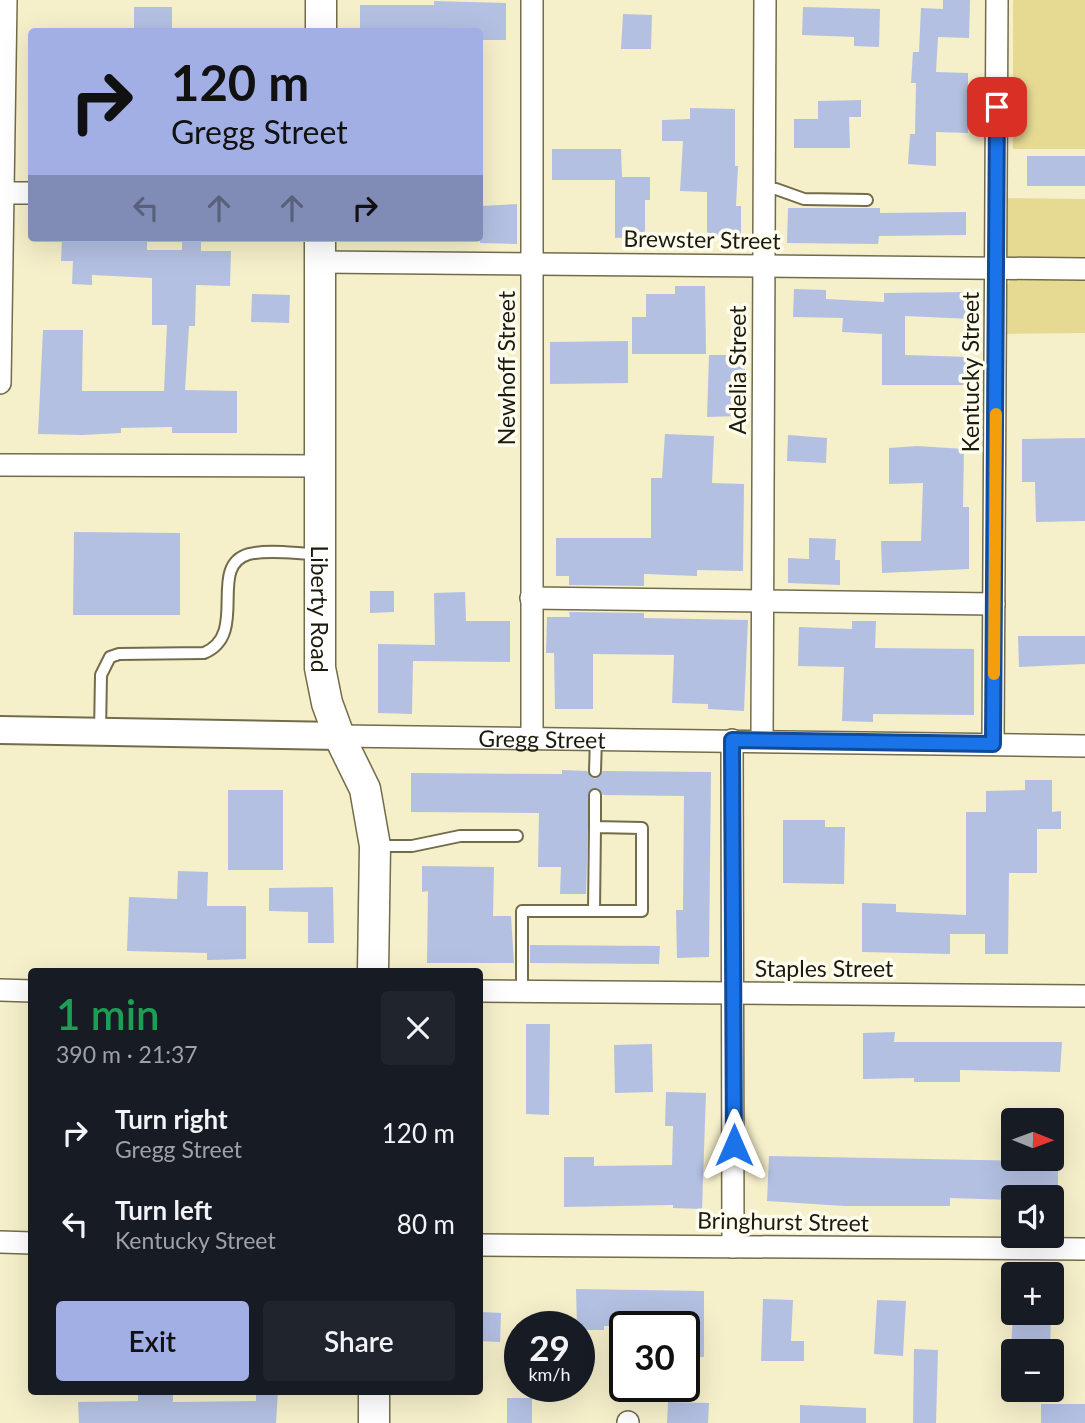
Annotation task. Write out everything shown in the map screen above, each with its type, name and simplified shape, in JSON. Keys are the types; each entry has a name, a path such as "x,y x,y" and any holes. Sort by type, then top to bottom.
{"main road":[{"path":"321,0 321,28"},
{"name":"Liberty Road","path":"320,250 320,668 327,703 339,736 365,789 375,846 373,968"},
{"path":"374,1395 374,1423"}],"street":[{"path":"0,383 6,0"},
{"name":"Newhoff Street","path":"532,0 532,737"},
{"name":"Adelia Street","path":"762,741 765,0"},
{"name":"Kentucky Street","path":"993,744 997,0"},
{"path":"2,193 28,193"},
{"name":"Brewster Street","path":"320,250 532,264 1085,270"},
{"path":"0,465 321,466"},
{"path":"531,598 994,604"},
{"name":"Gregg Street","path":"0,730 1085,746"},
{"path":"732,740 733,1247"},
{"path":"0,990 28,991"},
{"name":"Staples Street","path":"483,991 1085,996"},
{"path":"0,1242 28,1242"},
{"name":"Bringhurst Street","path":"483,1245 1085,1249"}],"lane":[{"path":"764,189 776,189 804,199 867,200"},
{"path":"100,732 101,676 110,657 119,654 204,653 214,649 227,629 228,579 231,569 240,558 250,554 321,554"},
{"path":"596,738 596,771"},
{"path":"594,911 595,795"},
{"path":"522,990 522,911 642,911 642,828 595,827"},
{"path":"375,846 412,846 460,836 517,836"}],"shaded area":[{"path":"1013,0 1085,0 1085,149 1013,149"},
{"path":"1004,198 1085,199 1085,259 1011,259 1004,252"},
{"path":"1011,279 1085,279 1085,333 1006,334 1005,288"}],"building":[{"path":"943,0 970,0 969,38 938,37 936,72 968,73 968,133 936,132 936,166 908,164 910,134 915,134 916,83 911,83 913,52 919,52 921,8 943,9"},
{"path":"434,1 506,3 506,40 483,40 483,28 360,28 360,5 434,5"},
{"path":"134,7 172,7 172,28 134,28"},
{"path":"803,7 880,9 879,47 854,46 854,37 802,35"},
{"path":"623,14 652,15 651,49 621,49"},
{"path":"861,100 861,117 849,117 850,148 794,148 794,119 818,119 818,101"},
{"path":"690,108 735,109 735,166 738,166 736,206 741,206 741,235 707,235 707,192 680,191 683,141 662,141 662,120 690,119"},
{"path":"552,149 621,149 622,177 650,177 650,200 645,200 645,237 615,238 615,180 552,180"},
{"path":"1027,156 1085,156 1085,186 1027,186"},
{"path":"517,204 517,244 480,243 483,242 483,206"},
{"path":"788,208 880,208 880,213 966,212 966,235 879,236 878,244 787,243"},
{"path":"62,242 147,242 147,250 182,250 182,242 201,242 201,251 231,251 230,286 196,285 195,326 189,326 185,390 237,391 237,433 172,433 172,427 121,428 121,433 38,434 43,330 83,330 82,391 164,391 167,325 152,325 152,278 92,275 92,285 72,284 73,261 61,261"},
{"path":"675,286 705,286 706,354 632,354 632,317 646,317 646,294 675,294"},
{"path":"794,289 826,290 826,299 884,302 884,293 972,292 971,319 905,316 905,355 970,357 969,385 882,385 882,334 842,332 843,318 793,317"},
{"path":"252,294 290,295 289,323 251,322"},
{"path":"628,341 628,383 550,384 550,342"},
{"path":"709,355 745,355 745,379 738,379 739,416 707,417"},
{"path":"665,434 714,436 712,483 744,484 743,571 697,570 697,576 644,574 644,586 569,585 569,576 556,576 556,538 651,538 651,478 662,478"},
{"path":"788,435 827,438 826,463 787,461"},
{"path":"1085,438 1085,521 1036,522 1035,482 1022,482 1022,439"},
{"path":"917,446 964,449 963,507 969,507 969,569 882,573 881,541 921,541 923,483 889,484 889,448"},
{"path":"74,532 180,533 180,615 73,615"},
{"path":"809,538 836,539 835,560 840,560 840,585 788,583 788,558 809,559"},
{"path":"370,591 394,591 394,612 370,613"},
{"path":"465,592 466,621 510,621 510,662 413,661 412,714 378,713 378,644 435,645 434,593"},
{"path":"569,612 644,613 644,618 748,620 744,711 708,709 708,704 672,703 674,655 593,654 593,709 555,709 554,653 546,653 547,617 570,617"},
{"path":"852,621 876,621 875,648 974,649 974,715 873,714 873,722 842,721 844,667 798,666 799,627 852,629"},
{"path":"1018,636 1085,636 1085,664 1019,667"},
{"path":"562,770 587,771 595,779 603,771 711,772 709,957 677,958 676,910 683,910 684,796 603,795 598,788 589,791 586,894 560,894 561,867 538,867 539,813 411,812 411,773 562,774"},
{"path":"1025,780 1052,780 1052,812 1061,811 1061,829 1037,829 1037,873 1009,873 1008,954 985,954 985,934 950,934 950,954 862,952 862,903 896,904 896,912 966,915 966,812 986,812 986,791 1025,790"},
{"path":"228,790 283,790 283,870 228,870"},
{"path":"783,820 825,820 825,827 845,827 844,884 783,883"},
{"path":"422,866 494,867 493,916 511,916 514,963 427,963 428,891 422,892"},
{"path":"178,871 208,872 207,906 246,906 246,959 207,960 207,953 127,951 129,897 177,899"},
{"path":"333,887 334,943 308,943 308,912 269,911 269,888"},
{"path":"530,945 660,946 659,964 530,963"},
{"path":"526,1024 550,1024 549,1115 526,1114"},
{"path":"895,1032 894,1042 1062,1042 1060,1072 960,1070 960,1082 914,1082 914,1078 863,1079 863,1033"},
{"path":"652,1044 653,1092 615,1093 614,1045"},
{"path":"666,1092 706,1093 702,1209 673,1208 673,1205 564,1207 564,1157 594,1157 594,1166 672,1165 673,1126 665,1126"},
{"path":"769,1156 1001,1160 1001,1171 1058,1171 1058,1185 1001,1185 1001,1200 950,1198 950,1206 844,1206 767,1201"},
{"path":"576,1289 704,1291 704,1357 700,1357 700,1311 609,1311 609,1326 604,1326 604,1330 595,1330 595,1311 577,1311"},
{"path":"763,1299 793,1300 791,1341 804,1341 804,1361 761,1361"},
{"path":"877,1300 906,1301 903,1356 874,1354"},
{"path":"483,1312 501,1313 500,1342 483,1341"},
{"path":"1012,1325 1051,1325 1050,1339 1012,1339"},
{"path":"914,1349 938,1350 936,1423 913,1423"},
{"path":"138,1395 173,1395 173,1402 256,1401 256,1395 278,1395 276,1423 79,1423 78,1402 138,1401"},
{"path":"507,1402 532,1402 532,1423 507,1423"},
{"path":"668,1402 709,1403 708,1423 667,1423"},
{"path":"1041,1404 1085,1404 1085,1423 1041,1423"},
{"path":"800,1405 866,1408 866,1423 800,1423"}],"slow traffic":[{"path":"994,674 996,414"}],"route":[{"path":"734,1145 732,740 993,744 997,107"}]}
